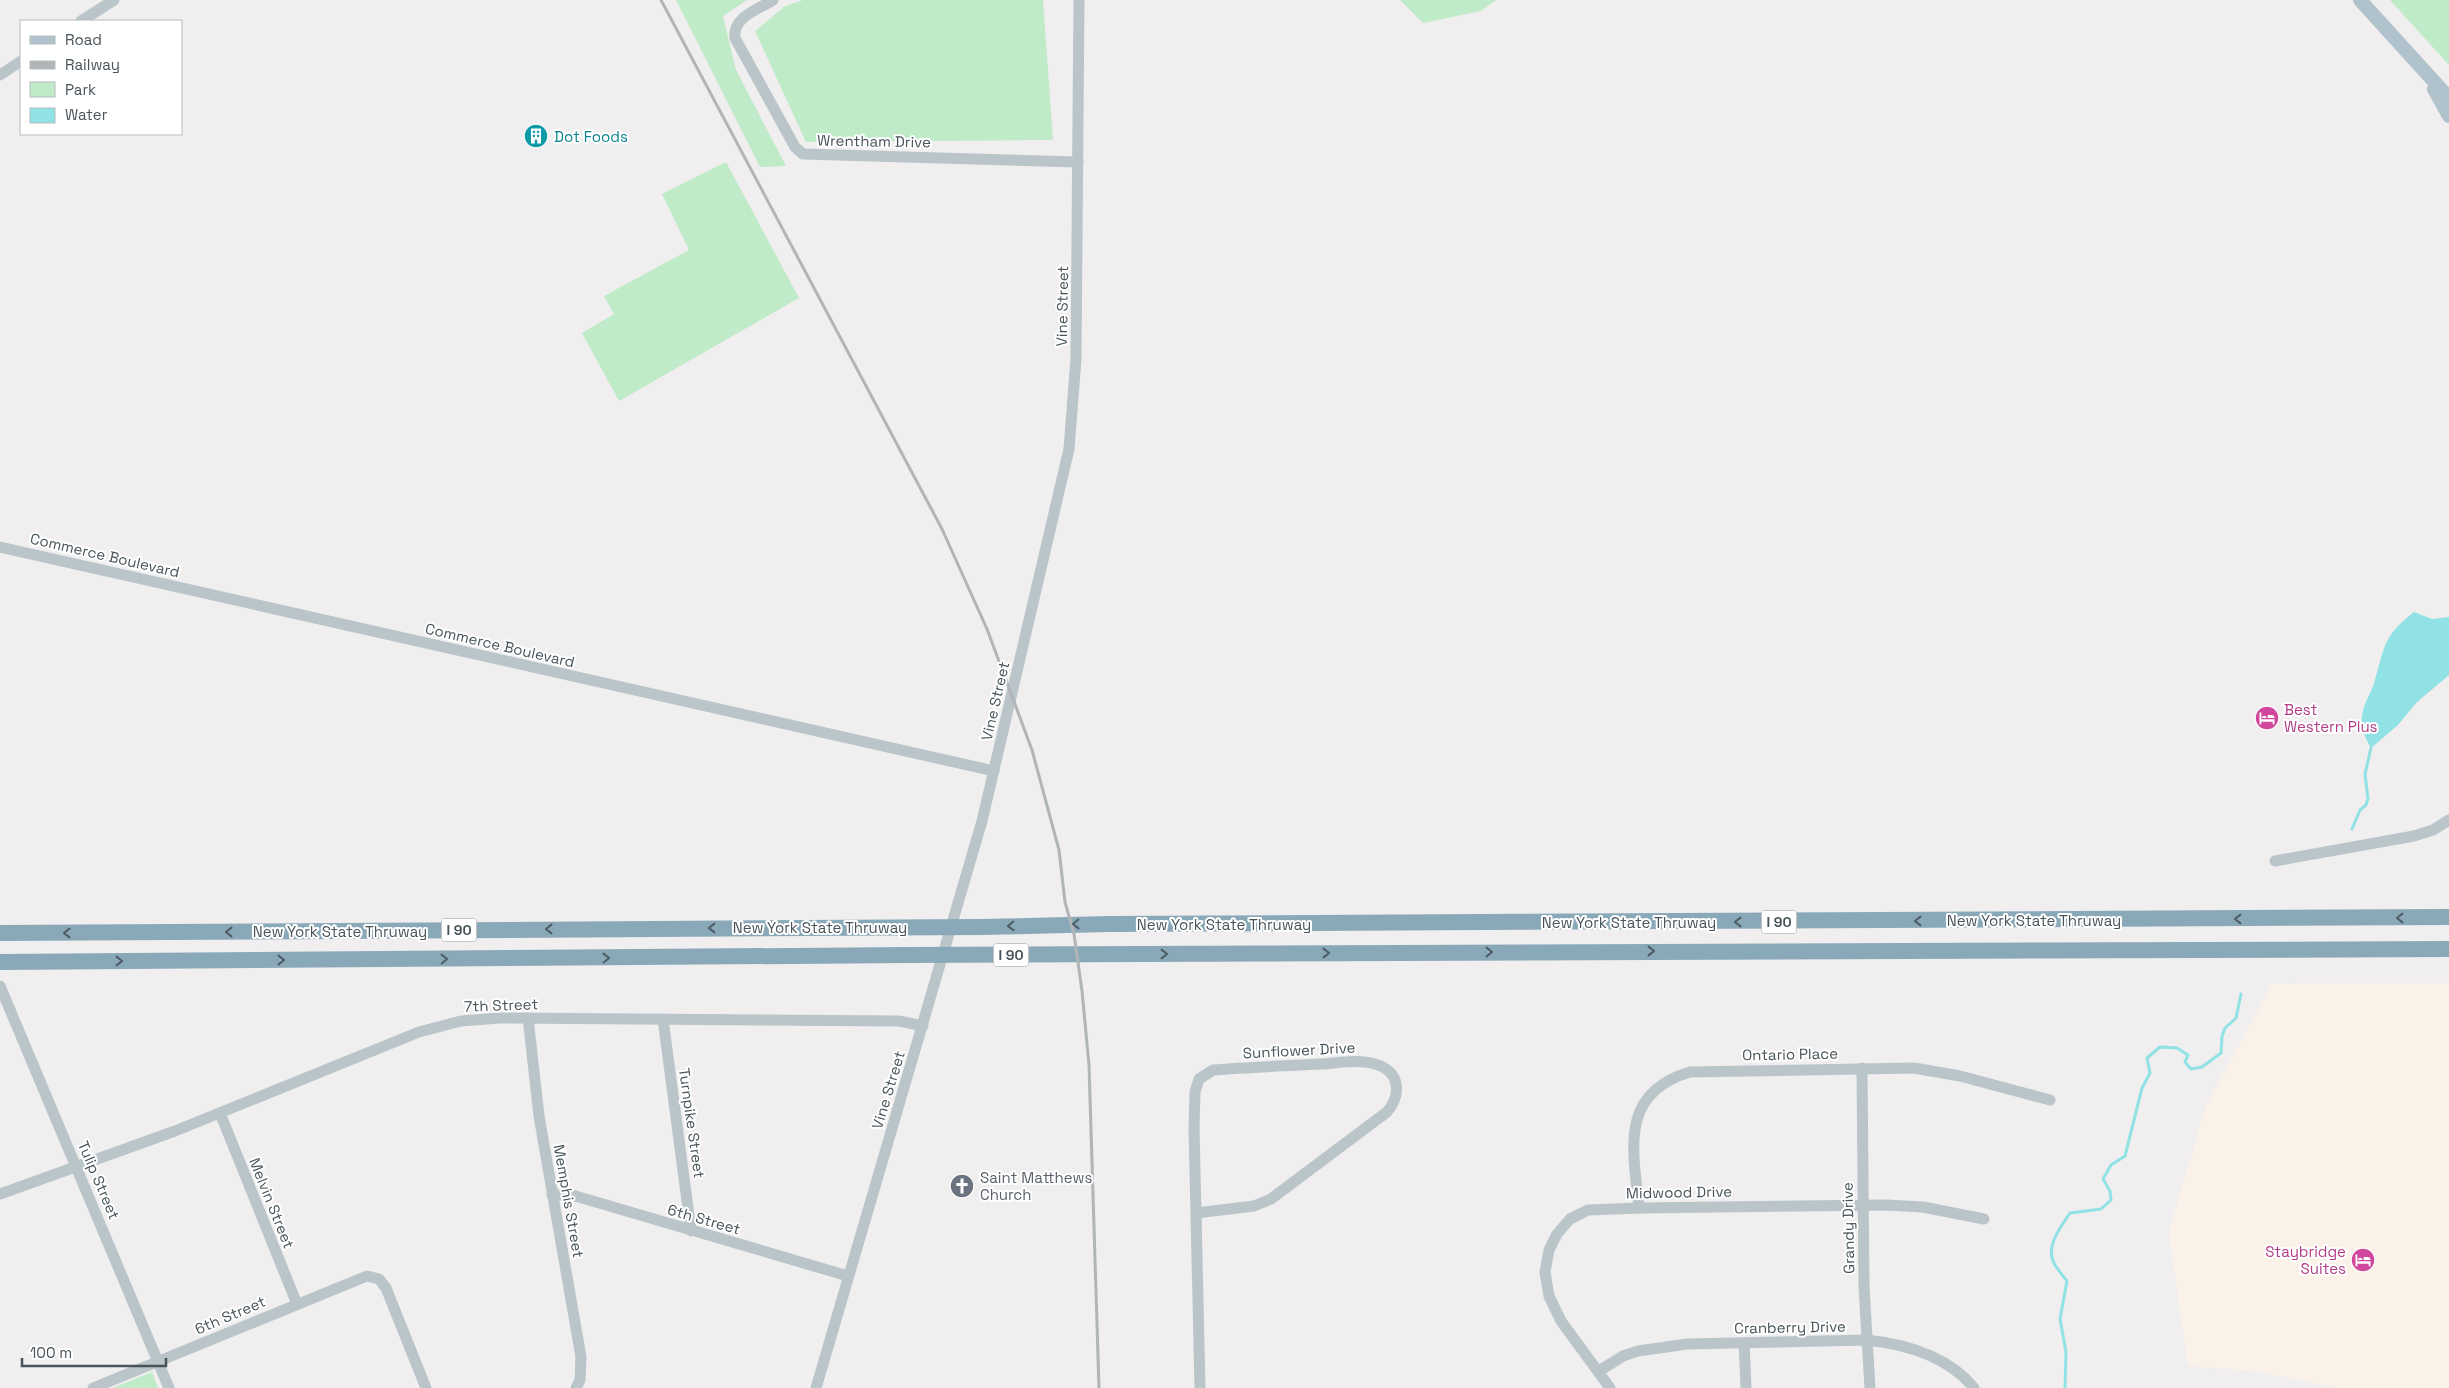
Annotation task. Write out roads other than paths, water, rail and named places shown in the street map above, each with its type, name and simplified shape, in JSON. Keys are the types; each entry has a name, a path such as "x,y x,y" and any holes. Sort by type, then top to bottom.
{"highway":[{"name":"New York State Thruway","path":"0,933 981,927 1109,924 2449,917"},
{"name":"New York State Thruway","path":"0,962 908,955 2449,948"}],"main road":[{"path":"2360,0 2449,98"},
{"path":"2425,73 2449,116"}],"street":[{"path":"83,20 114,0"},
{"name":"Wrentham Drive","path":"773,0 743,18 736,26 735,38 795,147 803,154 1078,162"},
{"name":"Vine Street","path":"816,1388 982,821 1069,449 1076,360 1079,0"},
{"path":"0,75 20,62"},
{"name":"Commerce Boulevard","path":"0,547 994,771"},
{"path":"2275,861 2414,836 2433,830 2449,820"},
{"name":"Tulip Street","path":"0,986 169,1388"},
{"name":"7th Street","path":"0,1194 95,1161 220,1113 419,1032 460,1021 528,1018 899,1021 922,1026"},
{"name":"Memphis Street","path":"528,1018 539,1116 581,1357 580,1380 576,1388"},
{"name":"Turnpike Street","path":"663,1019 691,1231"},
{"name":"Sunflower Drive","path":"1196,1213 1254,1206 1271,1199 1387,1112 1397,1095 1394,1079 1386,1068 1361,1062 1240,1068 1207,1073 1199,1079 1195,1092 1194,1128 1200,1388"},
{"name":"Grandy Drive","path":"1862,1068 1866,1340 1870,1388"},
{"name":"Ontario Place","path":"1639,1208 1634,1160 1634,1124 1640,1107 1654,1090 1676,1076 1697,1071 1914,1068 1960,1076 2050,1100"},
{"name":"Melvin Street","path":"220,1113 297,1304"},
{"name":"6th Street","path":"552,1195 572,1195 848,1276"},
{"name":"Midwood Drive","path":"1610,1388 1561,1321 1549,1296 1545,1272 1549,1250 1557,1234 1570,1219 1581,1213 1639,1208 1863,1206 1922,1207 1984,1219"},
{"name":"6th Street","path":"93,1388 367,1276 380,1279 386,1288 426,1388"},
{"name":"Cranberry Drive","path":"1599,1371 1623,1356 1638,1351 1687,1344 1866,1340 1895,1343 1924,1353 1950,1366 1966,1377 1974,1388"},
{"path":"1744,1343 1746,1388"}],"water":[{"path":"2414,612 2432,619 2449,617 2449,675 2416,703 2398,725 2371,748 2364,735 2362,714 2386,643 2396,629"}],"waterway":[{"path":"2352,829 2360,810 2366,805 2368,799 2365,774 2371,748"},
{"path":"2065,1388 2066,1352 2060,1319 2067,1281 2056,1267 2051,1251 2058,1231 2070,1213 2101,1209 2111,1200 2110,1191 2103,1179 2111,1165 2125,1156 2142,1088 2150,1073 2147,1058 2160,1047 2177,1048 2188,1055 2185,1062 2191,1069 2202,1067 2221,1053 2222,1036 2225,1028 2236,1018 2241,994"}],"railway":[{"path":"661,0 942,529 987,629 1032,750 1059,850 1065,902 1074,934 1082,991 1089,1065 1099,1388"}],"place":[{"name":"Dot Foods","path":"536,136"},
{"name":"Best Western Plus","path":"2267,718"},
{"name":"Saint Matthews Church","path":"962,1186"},
{"name":"Staybridge Suites","path":"2363,1260"}]}
